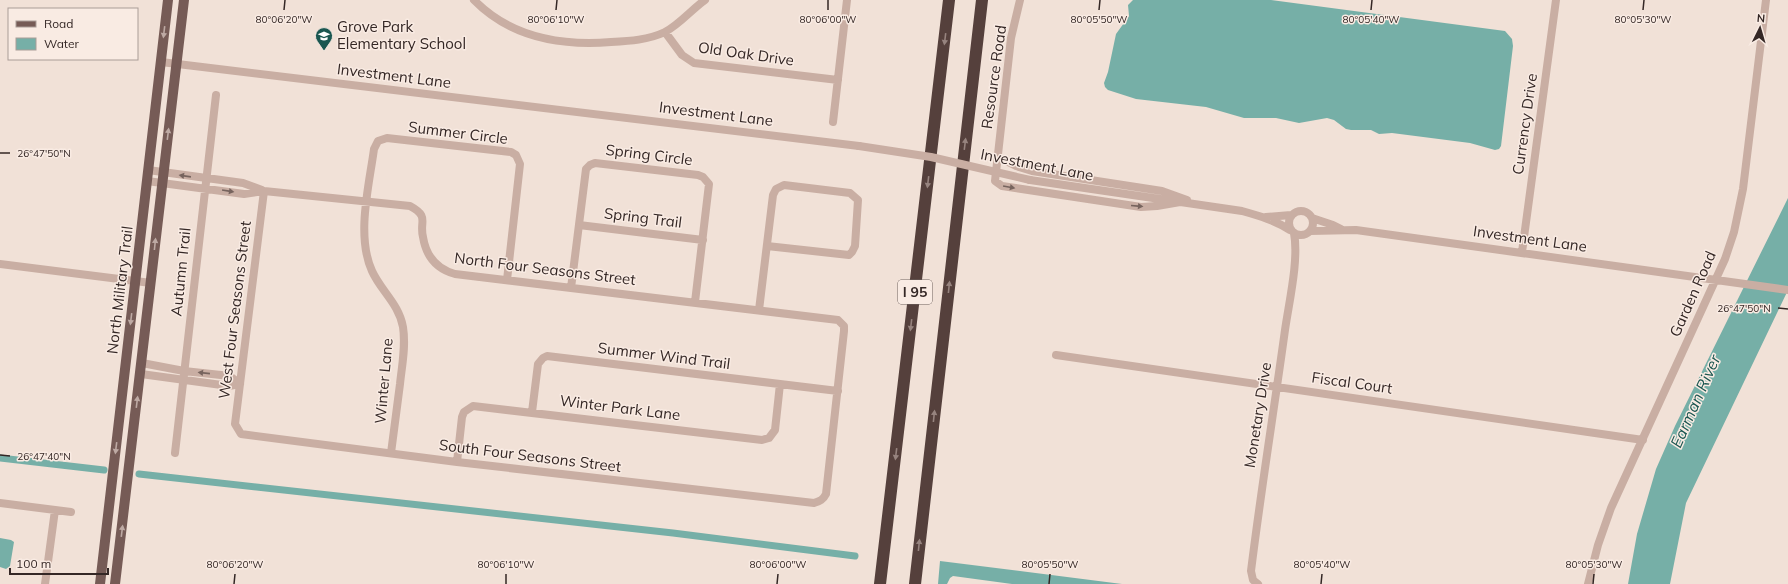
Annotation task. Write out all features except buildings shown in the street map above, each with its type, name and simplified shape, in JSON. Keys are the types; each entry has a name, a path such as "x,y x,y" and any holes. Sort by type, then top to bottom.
{"highway":[{"name":"I 95","path":"880,584 949,0"},
{"name":"I 95","path":"915,584 982,0"}],"main road":[{"name":"North Military Trail","path":"100,584 168,0"},
{"name":"North Military Trail","path":"115,584 184,0"}],"street":[{"path":"474,0 509,26 533,36 553,41 591,44 630,41 665,32 680,22 705,0"},
{"path":"833,122 847,0"},
{"name":"Resource Road","path":"1020,0 1011,38 996,181 1002,186 1141,207 1180,202"},
{"name":"Currency Drive","path":"1522,252 1556,0"},
{"name":"Garden Road","path":"1588,584 1602,533 1715,280 1733,236 1744,187 1766,0"},
{"name":"Old Oak Drive","path":"665,32 682,55 694,63 838,80"},
{"name":"Investment Lane","path":"161,62 859,146 931,157 1030,180 1180,202 1265,217 1278,222 1292,232"},
{"name":"Autumn Trail","path":"175,453 216,95"},
{"name":"Summer Circle","path":"367,200 374,148 378,141 383,139 510,152 516,156 520,164 507,280"},
{"path":"998,157 1016,166 1032,171 1162,191 1203,206"},
{"name":"Spring Circle","path":"571,288 586,169 595,163 650,169 698,175 706,180 708,184 695,302"},
{"path":"148,170 162,178"},
{"path":"147,181 162,178"},
{"name":"North Four Seasons Street","path":"162,178 205,183 244,194 264,191 367,200 410,206 417,210 423,218 422,236 429,257 441,268 455,274 838,320 842,322 844,331 838,391"},
{"path":"759,310 773,195 776,189 784,185 850,193 858,200 855,246 852,252 848,255 767,246"},
{"name":"West Four Seasons Street","path":"238,431 235,424 264,191"},
{"name":"Winter Lane","path":"367,200 365,242 369,263 377,280 398,310 403,329 403,356 391,453"},
{"path":"1302,211 1308,213 1312,218 1313,225 1308,232 1298,235 1292,232 1288,222 1291,215 1302,211"},
{"name":"Investment Lane","path":"1265,217 1291,215"},
{"name":"Investment Lane","path":"1312,218 1333,224 1340,229"},
{"name":"Spring Trail","path":"579,225 703,240"},
{"name":"Investment Lane","path":"1308,232 1340,229 1356,230 1788,290"},
{"name":"Monetary Drive","path":"1257,584 1253,580 1251,571 1295,250 1292,232"},
{"name":"Monetary Drive","path":"1295,250 1308,232"},
{"path":"0,264 151,283"},
{"name":"Fiscal Court","path":"1056,355 1643,440"},
{"name":"Summer Wind Trail","path":"532,412 538,364 547,356 838,391"},
{"path":"142,363 184,371 230,376 240,384"},
{"path":"141,374 229,386 240,384"},
{"name":"Winter Park Lane","path":"458,462 462,417 468,408 478,405 762,440 769,438 775,430 780,384"},
{"name":"South Four Seasons Street","path":"238,431 241,434 288,441 814,503 820,501 826,494 838,391"},
{"path":"0,503 71,512"},
{"path":"45,584 55,510"}],"water":[{"path":"1133,0 1271,0 1505,31 1512,39 1513,46 1501,146 1499,149 1495,150 1470,143 1392,133 1379,134 1371,130 1351,130 1346,129 1334,120 1327,118 1299,123 1276,118 1244,118 1206,107 1136,99 1108,90 1104,83 1108,72 1116,34 1129,16 1128,5"},
{"name":"Earman River","path":"1788,198 1788,290 1686,503 1670,584 1628,584 1637,534 1656,469 1675,426"},
{"path":"0,538 14,542 10,566 6,569 0,567"},
{"path":"940,561 1122,584 1012,584 953,576 947,584 938,584"}],"waterway":[{"path":"0,458 104,470"},
{"path":"139,474 673,533 855,556"}],"place":[{"name":"Grove Park Elementary School","path":"324,51"}]}
